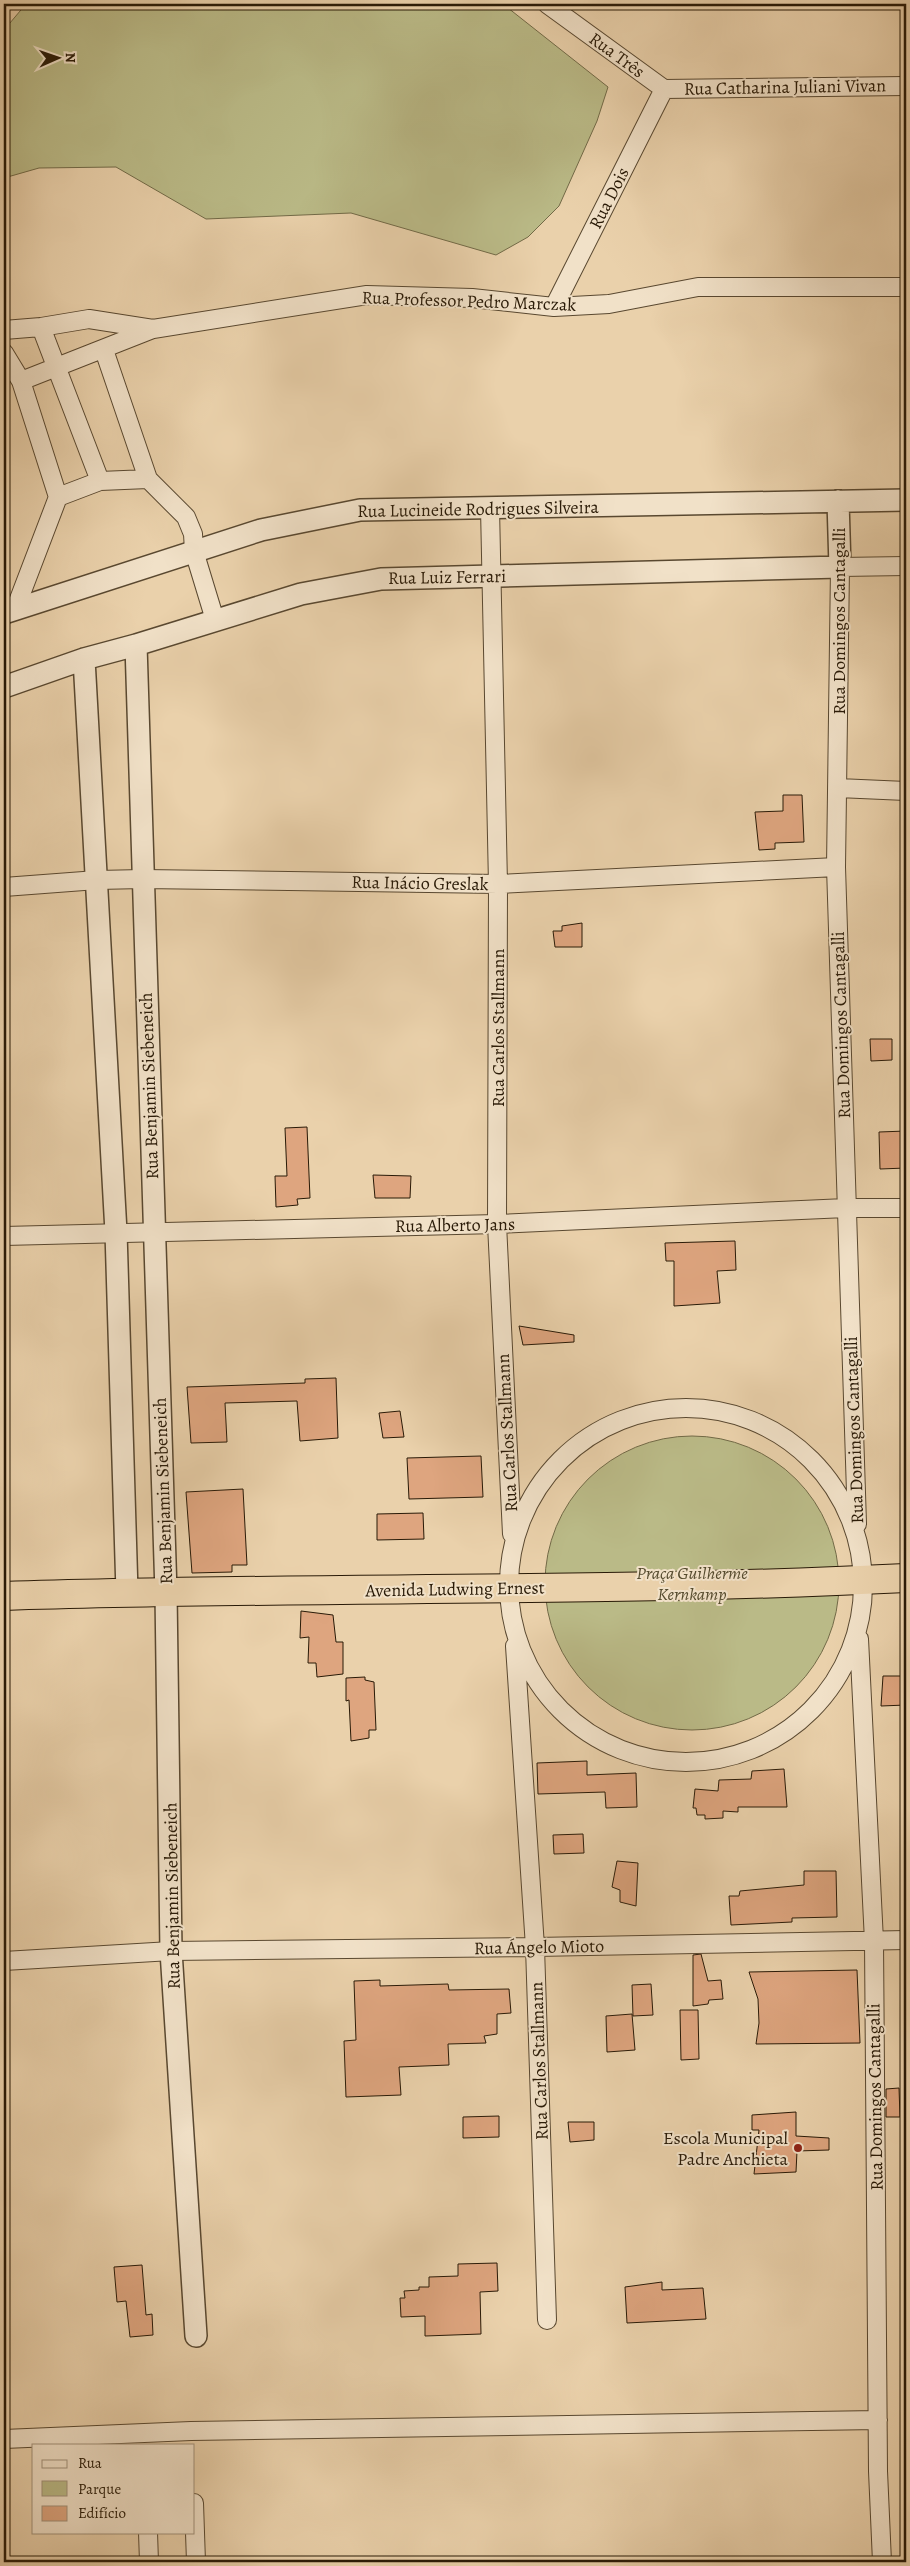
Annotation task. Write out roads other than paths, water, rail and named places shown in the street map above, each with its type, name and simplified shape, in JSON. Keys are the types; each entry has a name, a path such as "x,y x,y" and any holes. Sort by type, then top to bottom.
{"highway":[{"name":"Avenida Ludwing Ernest","path":"4,1596 128,1592 507,1589 906,1578"}],"street":[{"name":"Rua Três","path":"547,4 664,89"},
{"name":"Rua Catharina Juliani Vivan","path":"664,89 906,86"},
{"name":"Rua Dois","path":"554,307 664,89"},
{"name":"Rua Professor Pedro Marczak","path":"4,330 89,320 153,329 367,295 472,298 554,307 609,304 698,287 906,287"},
{"path":"41,327 55,368 100,481"},
{"path":"20,381 104,350 153,329"},
{"path":"104,350 148,479 186,517 193,534 194,551 215,620"},
{"path":"4,353 20,381 58,497 10,610"},
{"path":"58,497 100,481 148,479"},
{"name":"Rua Lucineide Rodrigues Silveira","path":"10,610 261,530 360,510 906,500"},
{"name":"Rua Domingos Cantagalli","path":"838,501 840,567 836,868 858,1550 858,1631 874,1941 878,2420 882,2562"},
{"name":"Rua Carlos Stallmann","path":"490,508 498,884 497,1224 512,1548"},
{"name":"Rua Luiz Ferrari","path":"4,687 84,659 136,645 301,594 381,579 906,566"},
{"name":"Rua Benjamin Siebeneich","path":"136,645 166,1592 171,1951 196,2336"},
{"path":"84,659 116,1232 128,1592"},
{"path":"838,788 906,791"},
{"name":"Rua Inácio Greslak","path":"4,887 97,880 498,884 836,868"},
{"name":"Rua Alberto Jans","path":"4,1236 497,1224 846,1208 906,1208"},
{"path":"858,1550 850,1516 836,1488 807,1454 775,1430 736,1413 702,1407 667,1407 626,1416 593,1433 562,1456 538,1486 521,1520 512,1548 507,1589 513,1623 522,1653 543,1690 562,1712 602,1742 652,1760 678,1764 707,1762 734,1757 758,1748 791,1730 815,1708 837,1680 849,1657 858,1631"},
{"name":"Rua Carlos Stallmann","path":"513,1623 535,1947 547,2320"},
{"name":"Rua Ángelo Mioto","path":"4,1961 171,1951 906,1940"},
{"path":"4,2439 192,2438 878,2420"},
{"path":"195,2532 196,2562"},
{"path":"148,2534 149,2562"}],"place":[{"name":"Escola Municipal Padre Anchieta","path":"798,2148"}],"park label":[{"name":"Praça Guilherme Kernkamp","path":"692,1584"}]}
